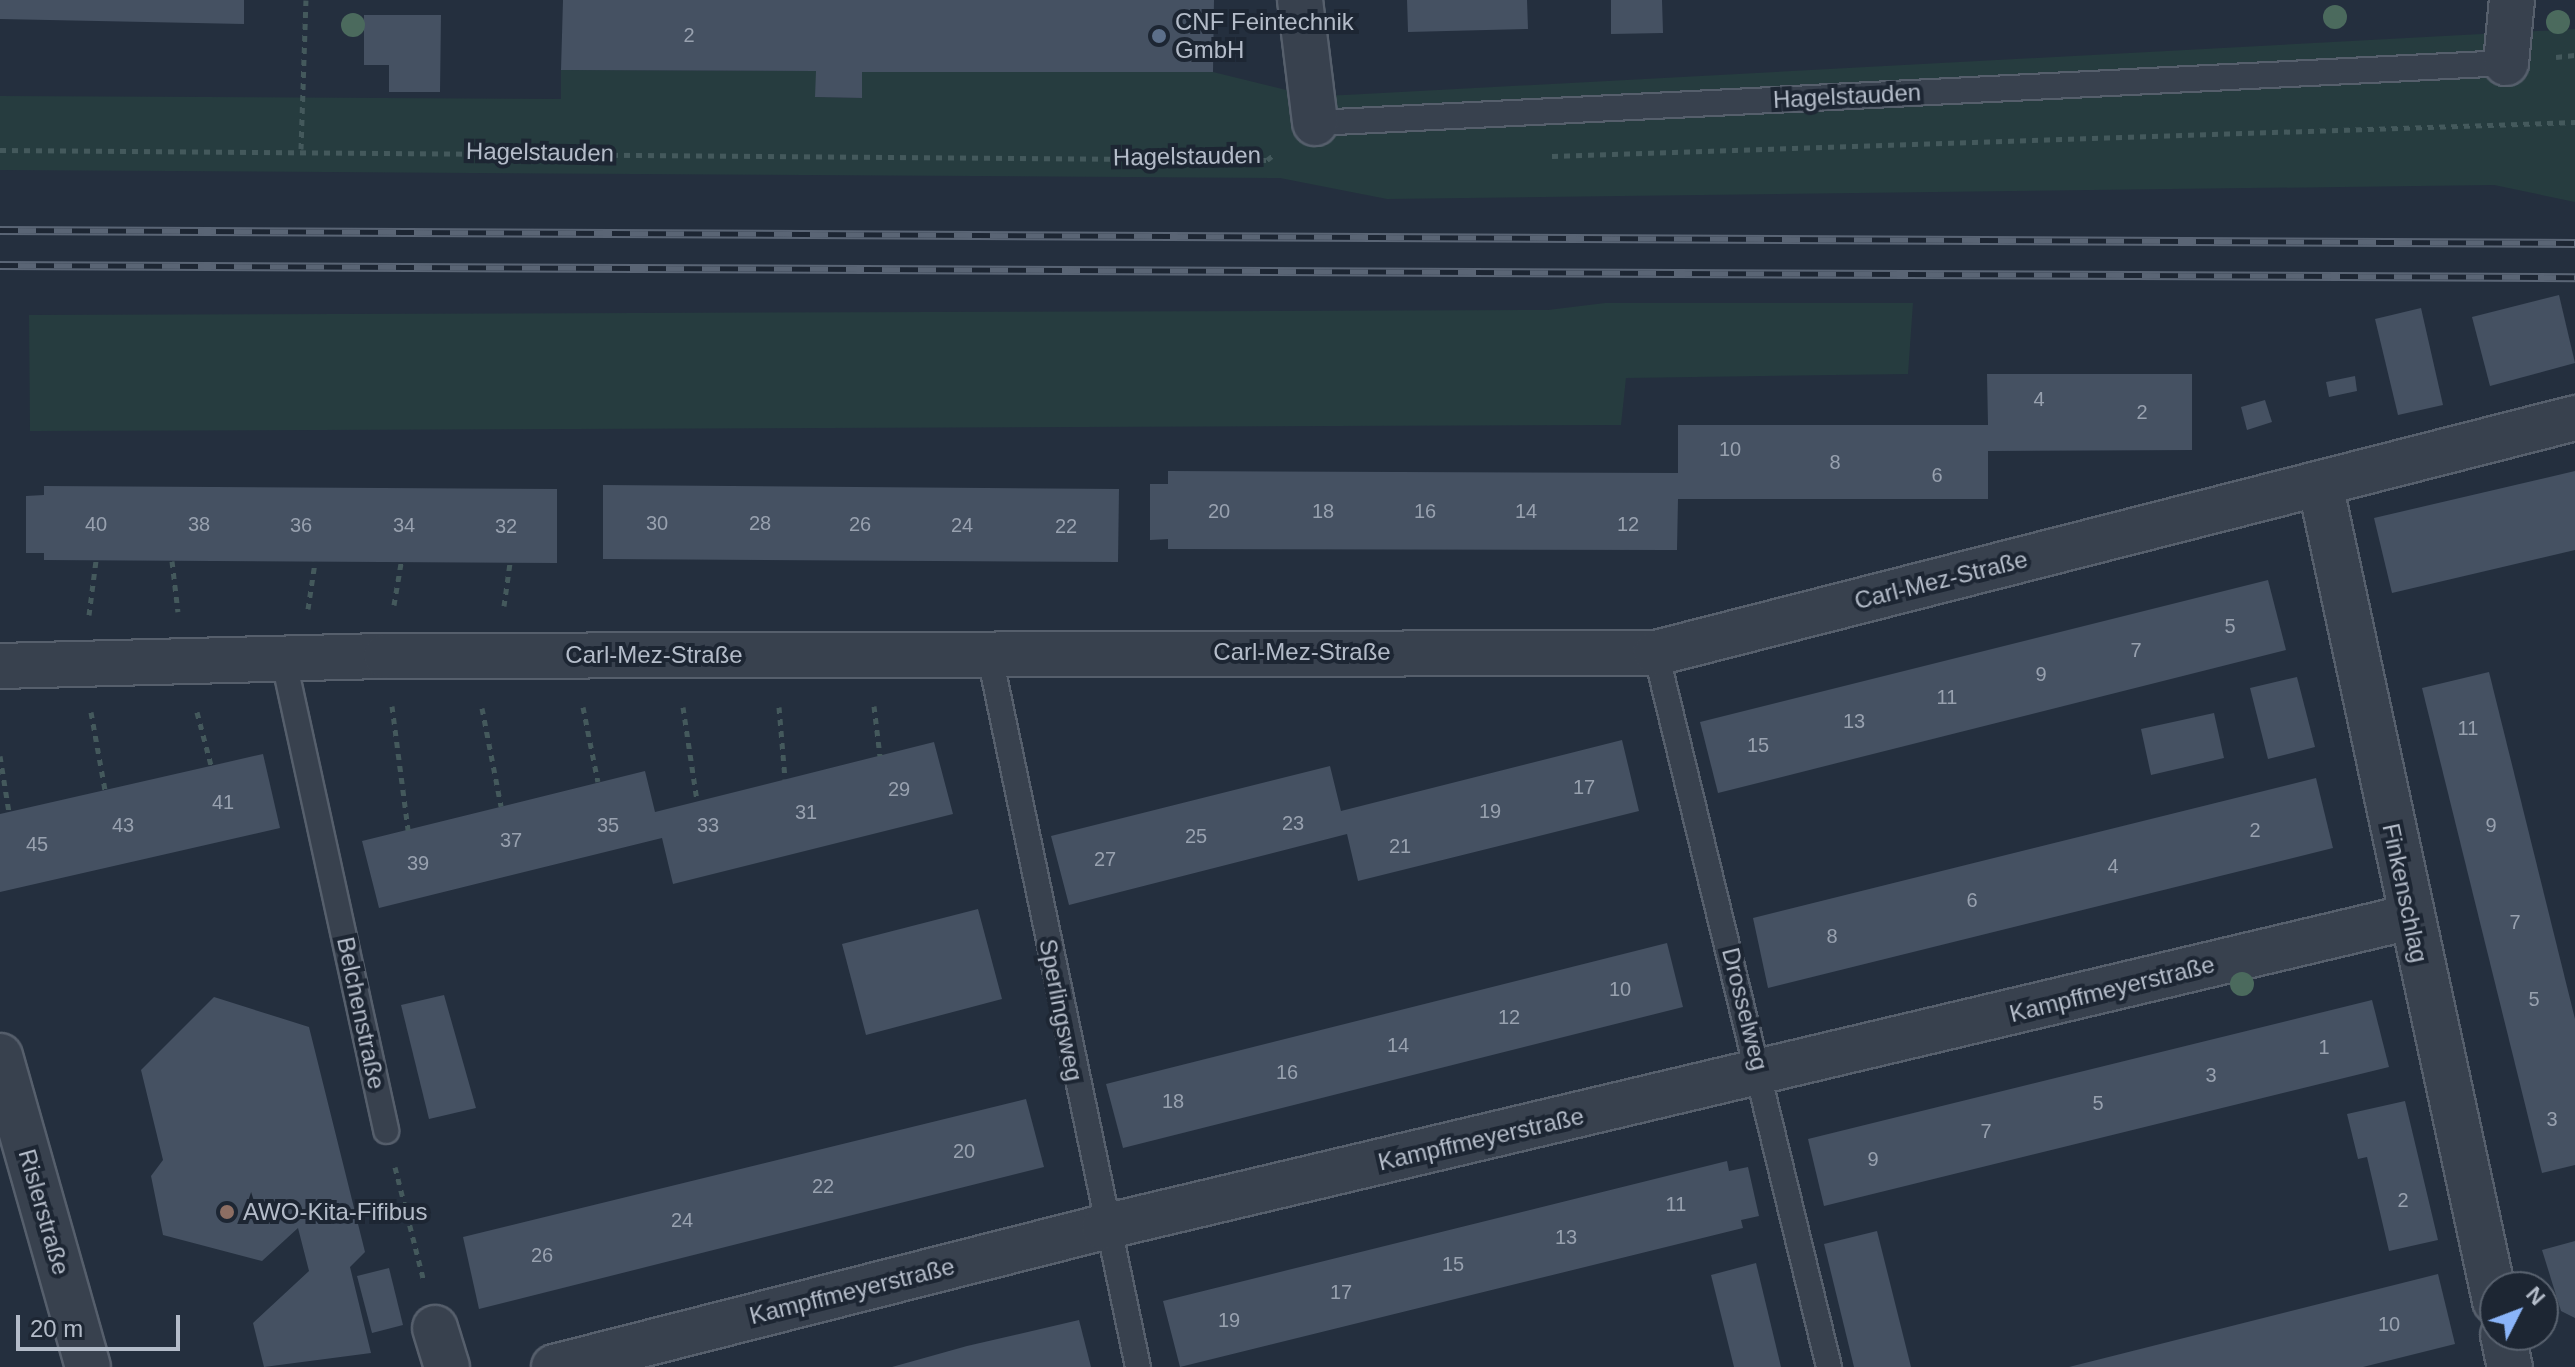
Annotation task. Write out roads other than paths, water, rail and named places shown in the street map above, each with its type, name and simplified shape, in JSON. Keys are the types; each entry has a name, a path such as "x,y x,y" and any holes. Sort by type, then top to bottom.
{"street":[{"path":"1300,0 1315,123"},
{"path":"2506,63 2512,0"},
{"name":"Carl-Mez-Straße","path":"0,666 283,657 989,652 1656,653 2575,418"},
{"name":"Finkenschlag","path":"2320,484 2410,917 2488,1271"},
{"name":"Kampffmeyerstraße","path":"554,1367 1104,1227 1762,1074 2410,917"},
{"name":"Rislerstraße","path":"0,1056 88,1367"}],"lane":[{"name":"Hagelstauden","path":"1315,123 2506,63"},
{"name":"Sperlingsweg","path":"989,652 1104,1227 1138,1367"},
{"name":"Drosselweg","path":"1656,653 1762,1074 1829,1367"},
{"name":"Belchenstraße","path":"283,657 386,1131"}],"railway":[{"path":"0,230 2575,243"},
{"path":"0,265 2575,277"}],"place":[{"name":"CNF Feintechnik GmbH","path":"1159,36"},
{"name":"AWO-Kita-Fifibus","path":"227,1212"}]}
